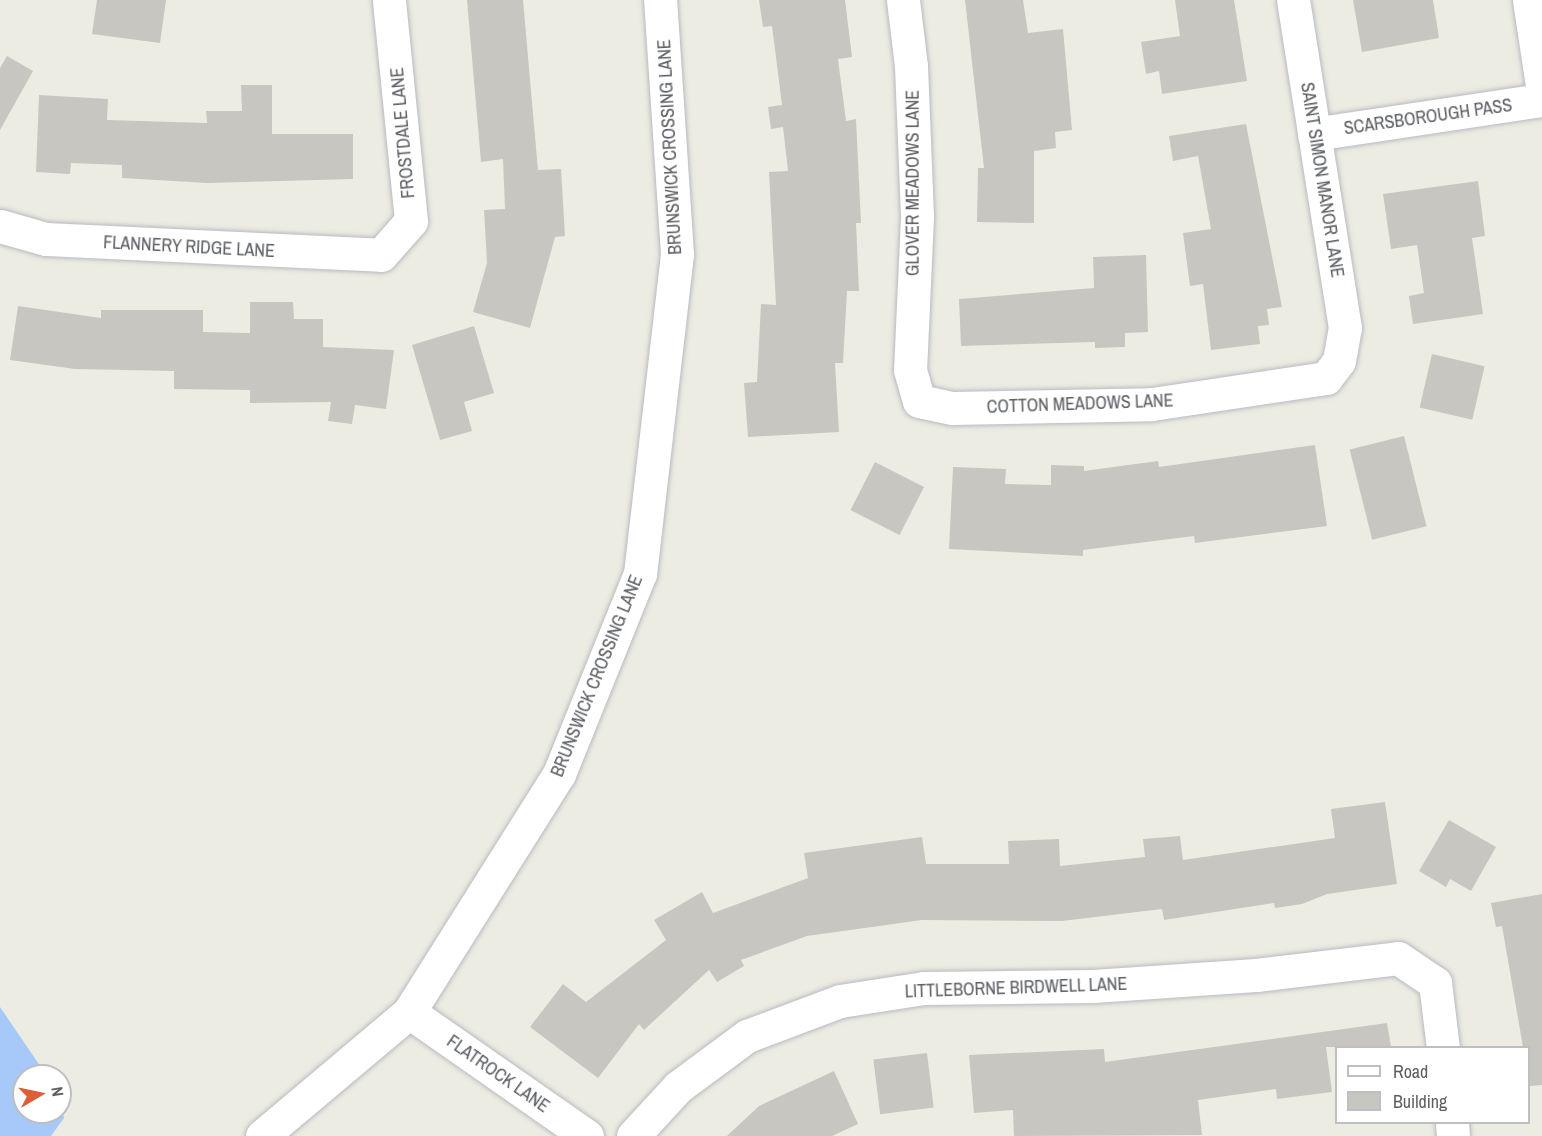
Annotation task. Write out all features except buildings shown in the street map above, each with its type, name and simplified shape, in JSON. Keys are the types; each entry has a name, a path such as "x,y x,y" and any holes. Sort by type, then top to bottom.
{"street":[{"name":"FROSTDALE LANE","path":"381,255 411,221 389,0"},
{"name":"BRUNSWICK CROSSING LANE","path":"262,1136 409,1012 559,774 640,574 677,254 660,0"},
{"name":"GLOVER MEADOWS LANE","path":"903,0 912,66 917,217 910,370 919,401"},
{"name":"SAINT SIMON MANOR LANE","path":"1293,0 1345,328 1339,361"},
{"path":"1529,0 1542,86"},
{"name":"SCARSBOROUGH PASS","path":"1314,134 1542,100"},
{"name":"FLANNERY RIDGE LANE","path":"0,226 58,239 381,255"},
{"name":"COTTON MEADOWS LANE","path":"919,401 952,408 1152,404 1326,378 1339,361"},
{"name":"LITTLEBORNE BIRDWELL LANE","path":"633,1136 678,1088 747,1036 840,1001 924,988 1128,984 1398,958 1435,983 1443,1046"},
{"name":"FLATROCK LANE","path":"409,1012 587,1136"}],"water":[{"path":"0,1007 39,1064 12,1064 12,1124 60,1124 51,1136 0,1136"}]}
